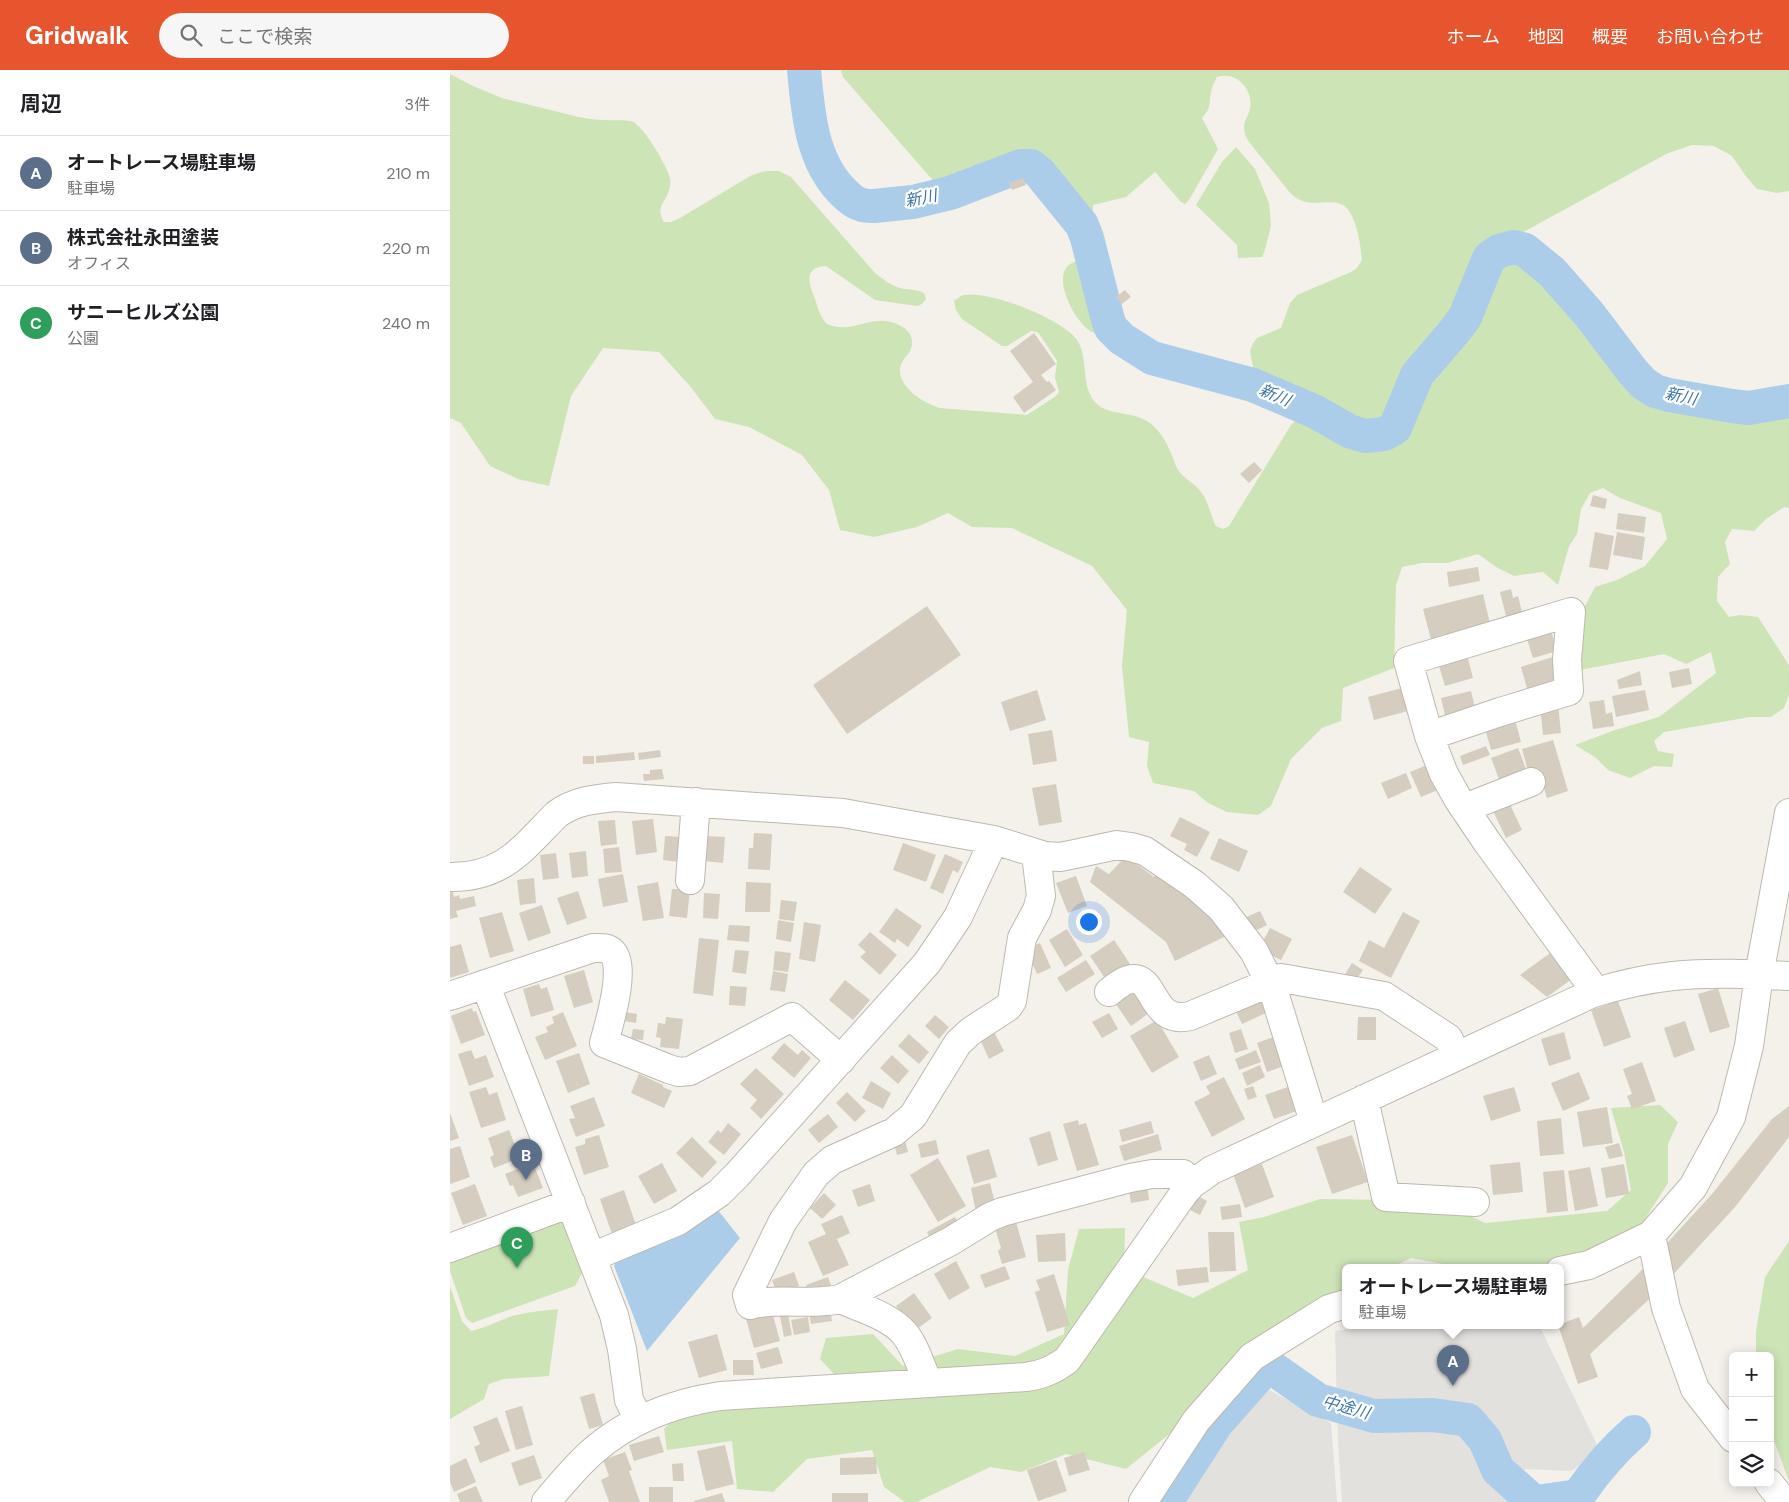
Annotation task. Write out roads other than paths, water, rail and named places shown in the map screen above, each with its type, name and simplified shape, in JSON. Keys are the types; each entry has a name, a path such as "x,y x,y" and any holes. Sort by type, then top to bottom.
{"street":[{"path":"1429,736 1569,691 1566,660 1571,612 1408,661 1429,736 1444,774 1487,842 1590,982 1593,994"},
{"path":"1465,808 1531,782"},
{"path":"450,877 477,876 492,871 506,863 557,814 578,802 616,798 843,813 994,840 1036,854 1060,856 1117,846 1131,847 1145,851 1195,884 1221,908 1254,950 1270,983 1314,1122"},
{"path":"690,880 696,802"},
{"path":"1564,1269 1589,1265 1652,1242 1693,1187 1731,1117 1749,1046 1759,975 1789,813"},
{"path":"592,1257 678,1221 719,1192 737,1175 909,984 943,940 971,892 994,840"},
{"path":"1036,854 1041,889 1040,903 1022,938 1013,995 1008,1007 971,1031 958,1043 913,1116 904,1125 883,1138 832,1160 816,1174 783,1221 747,1295 750,1305 772,1302 824,1302 840,1299 1002,1212 1141,1176 1183,1174 1192,1184"},
{"path":"450,996 593,948 603,948 612,952 617,960 616,997 604,1043 669,1069 680,1072 690,1071 792,1017 841,1060"},
{"path":"546,1502 593,1451 612,1436 639,1420 674,1405 720,1396 1041,1375 1054,1369 1066,1360 1192,1184 1212,1170 1593,994 1633,982 1674,976 1789,976"},
{"path":"1109,992 1133,978 1141,981 1169,1016 1180,1018 1190,1016 1281,978 1384,996 1448,1038 1456,1056"},
{"path":"485,984 619,1331 629,1400 639,1420"},
{"path":"1364,1099 1386,1197 1475,1202"},
{"path":"450,1248 571,1203"},
{"path":"1652,1242 1666,1308 1695,1389 1729,1433"},
{"path":"878,1316 896,1270"},
{"path":"840,1299 889,1320 905,1334 928,1383"},
{"path":"1143,1502 1196,1421 1252,1357 1329,1309 1342,1305"},
{"path":"1772,1487 1784,1502"}],"water":[{"path":"717,1209 740,1238 647,1351 614,1266 616,1261"}],"waterway":[{"name":"新川","path":"804,70 807,102 817,149 831,177 852,200 868,206 913,202 950,193 1021,166 1031,166 1039,172 1082,225 1108,320 1111,328 1122,339 1152,358 1253,385 1316,412 1349,431 1365,436 1384,434 1395,428 1417,375 1465,317 1489,258 1499,251 1514,247 1525,250 1552,272 1589,314 1633,372 1643,383 1655,391 1749,408 1789,401"},
{"name":"中途川","path":"1166,1502 1216,1424 1268,1365 1318,1400 1374,1416 1433,1415 1468,1420 1485,1440 1498,1470 1534,1502"},
{"name":"中途川","path":"1536,1502 1578,1496 1604,1462 1634,1432"}],"place":[{"name":"株式会社永田塗装","path":"526,1180"},
{"name":"サニーヒルズ公園","path":"517,1268"},
{"name":"オートレース場駐車場","path":"1453,1386"}]}
